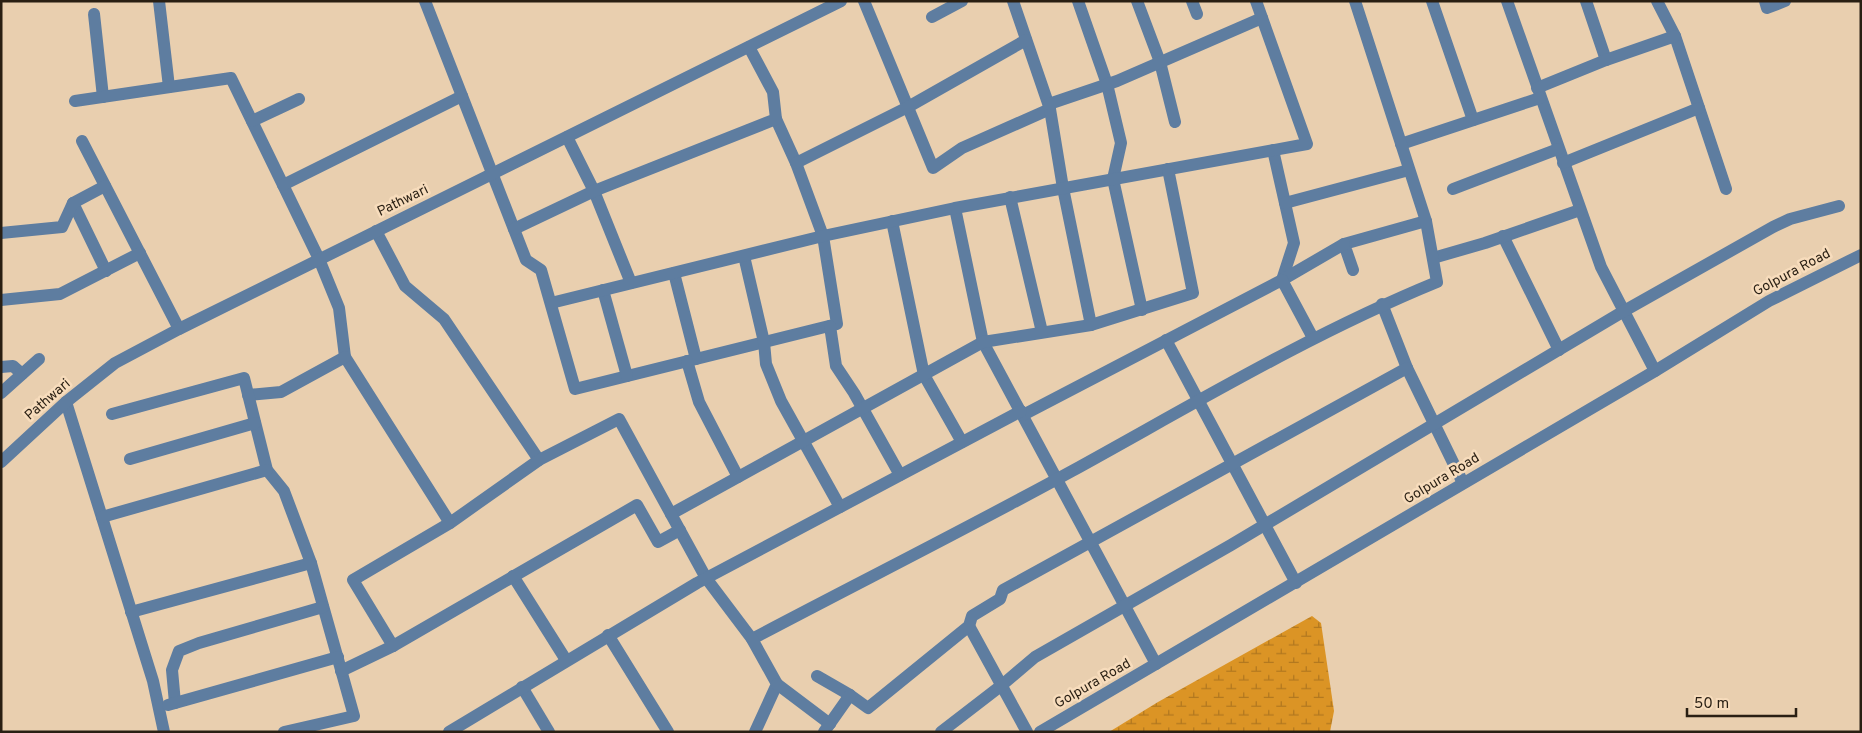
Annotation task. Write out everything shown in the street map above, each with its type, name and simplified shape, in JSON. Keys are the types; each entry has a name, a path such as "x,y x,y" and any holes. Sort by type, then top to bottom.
{"street":[{"path":"159,1 169,87"},
{"path":"425,1 526,260 541,270 575,389 837,324 823,236 796,164 776,119 773,92 749,47"},
{"name":"Pathwari","path":"1,462 66,402 115,363 319,259 841,1"},
{"path":"864,1 933,168 962,148 1049,107 1262,18"},
{"path":"932,17 962,1"},
{"path":"1013,1 1049,107 1063,188 1091,325"},
{"path":"1078,1 1107,84 1121,142 1113,179 1142,310"},
{"path":"1137,1 1160,62 1174,122"},
{"path":"1192,1 1197,14"},
{"path":"551,303 823,236 892,221 1010,197 1307,144 1256,1"},
{"path":"752,639 1057,479 1313,338 1382,304 1437,282 1426,221 1355,1"},
{"path":"1432,1 1473,120"},
{"path":"1508,1 1538,93 1600,268 1655,371"},
{"path":"1586,1 1606,60"},
{"path":"1657,1 1675,36 1726,189"},
{"path":"1765,1 1767,8 1785,1"},
{"path":"94,14 103,97"},
{"path":"1401,144 1473,120 1538,93 1606,60 1675,36"},
{"path":"796,164 908,107 1026,40"},
{"path":"75,101 231,78 319,259 339,308 345,356 450,523"},
{"path":"283,185 462,96"},
{"path":"252,121 299,99"},
{"path":"1563,163 1699,108"},
{"path":"514,228 594,191 776,119"},
{"path":"567,137 594,191 631,283"},
{"path":"82,140 179,329"},
{"path":"1453,189 1558,149"},
{"path":"1273,150 1294,243 1282,280 1313,338"},
{"path":"671,514 983,342 1091,325 1193,294 1168,169"},
{"path":"1285,203 1409,170"},
{"path":"1,233 62,227 74,203 105,186"},
{"path":"1010,197 1042,332"},
{"path":"74,203 106,271"},
{"path":"941,732 1035,657 1434,425 1624,311 1790,219 1839,206"},
{"path":"955,208 983,342 1156,664"},
{"path":"1432,258 1580,210"},
{"path":"892,221 924,375 962,442"},
{"path":"449,732 566,660 706,578 962,442 1282,280 1344,244 1426,221"},
{"path":"376,231 404,286 444,319 539,460"},
{"path":"1503,236 1559,350"},
{"path":"1344,244 1353,270"},
{"path":"1,300 60,294 140,253"},
{"name":"Golpura Road","path":"1040,732 1655,371 1769,301 1861,255"},
{"path":"744,256 764,342 766,364 781,401 840,507"},
{"path":"674,273 699,402 738,477"},
{"path":"603,290 627,376"},
{"path":"1382,304 1407,368 1463,483"},
{"path":"830,326 836,366 864,409 900,476"},
{"path":"1166,340 1296,583"},
{"path":"248,395 281,392 345,356"},
{"path":"1,393 39,358"},
{"path":"1,367 13,366 22,374"},
{"path":"817,676 868,708 969,626 972,616 1000,599 1003,590 1407,368"},
{"path":"112,414 244,378 267,470 284,491 311,562 354,716 336,726 284,732"},
{"path":"66,402 153,682 164,732"},
{"path":"393,646 353,580 450,523 539,460 619,419 706,578 752,639 777,684 827,728 850,695"},
{"path":"130,459 255,423"},
{"path":"102,517 267,470"},
{"path":"341,671 393,646 637,505 658,542 680,530"},
{"path":"131,612 311,562"},
{"path":"513,576 566,660"},
{"path":"175,704 172,670 179,651 199,643 324,607"},
{"path":"969,626 1027,732"},
{"path":"608,635 668,732"},
{"path":"158,708 338,657"},
{"path":"755,732 777,684"},
{"path":"522,687 549,732"}],"green space":[{"path":"1312,616 1321,623 1334,711 1330,732 1109,732 1158,702"}]}
